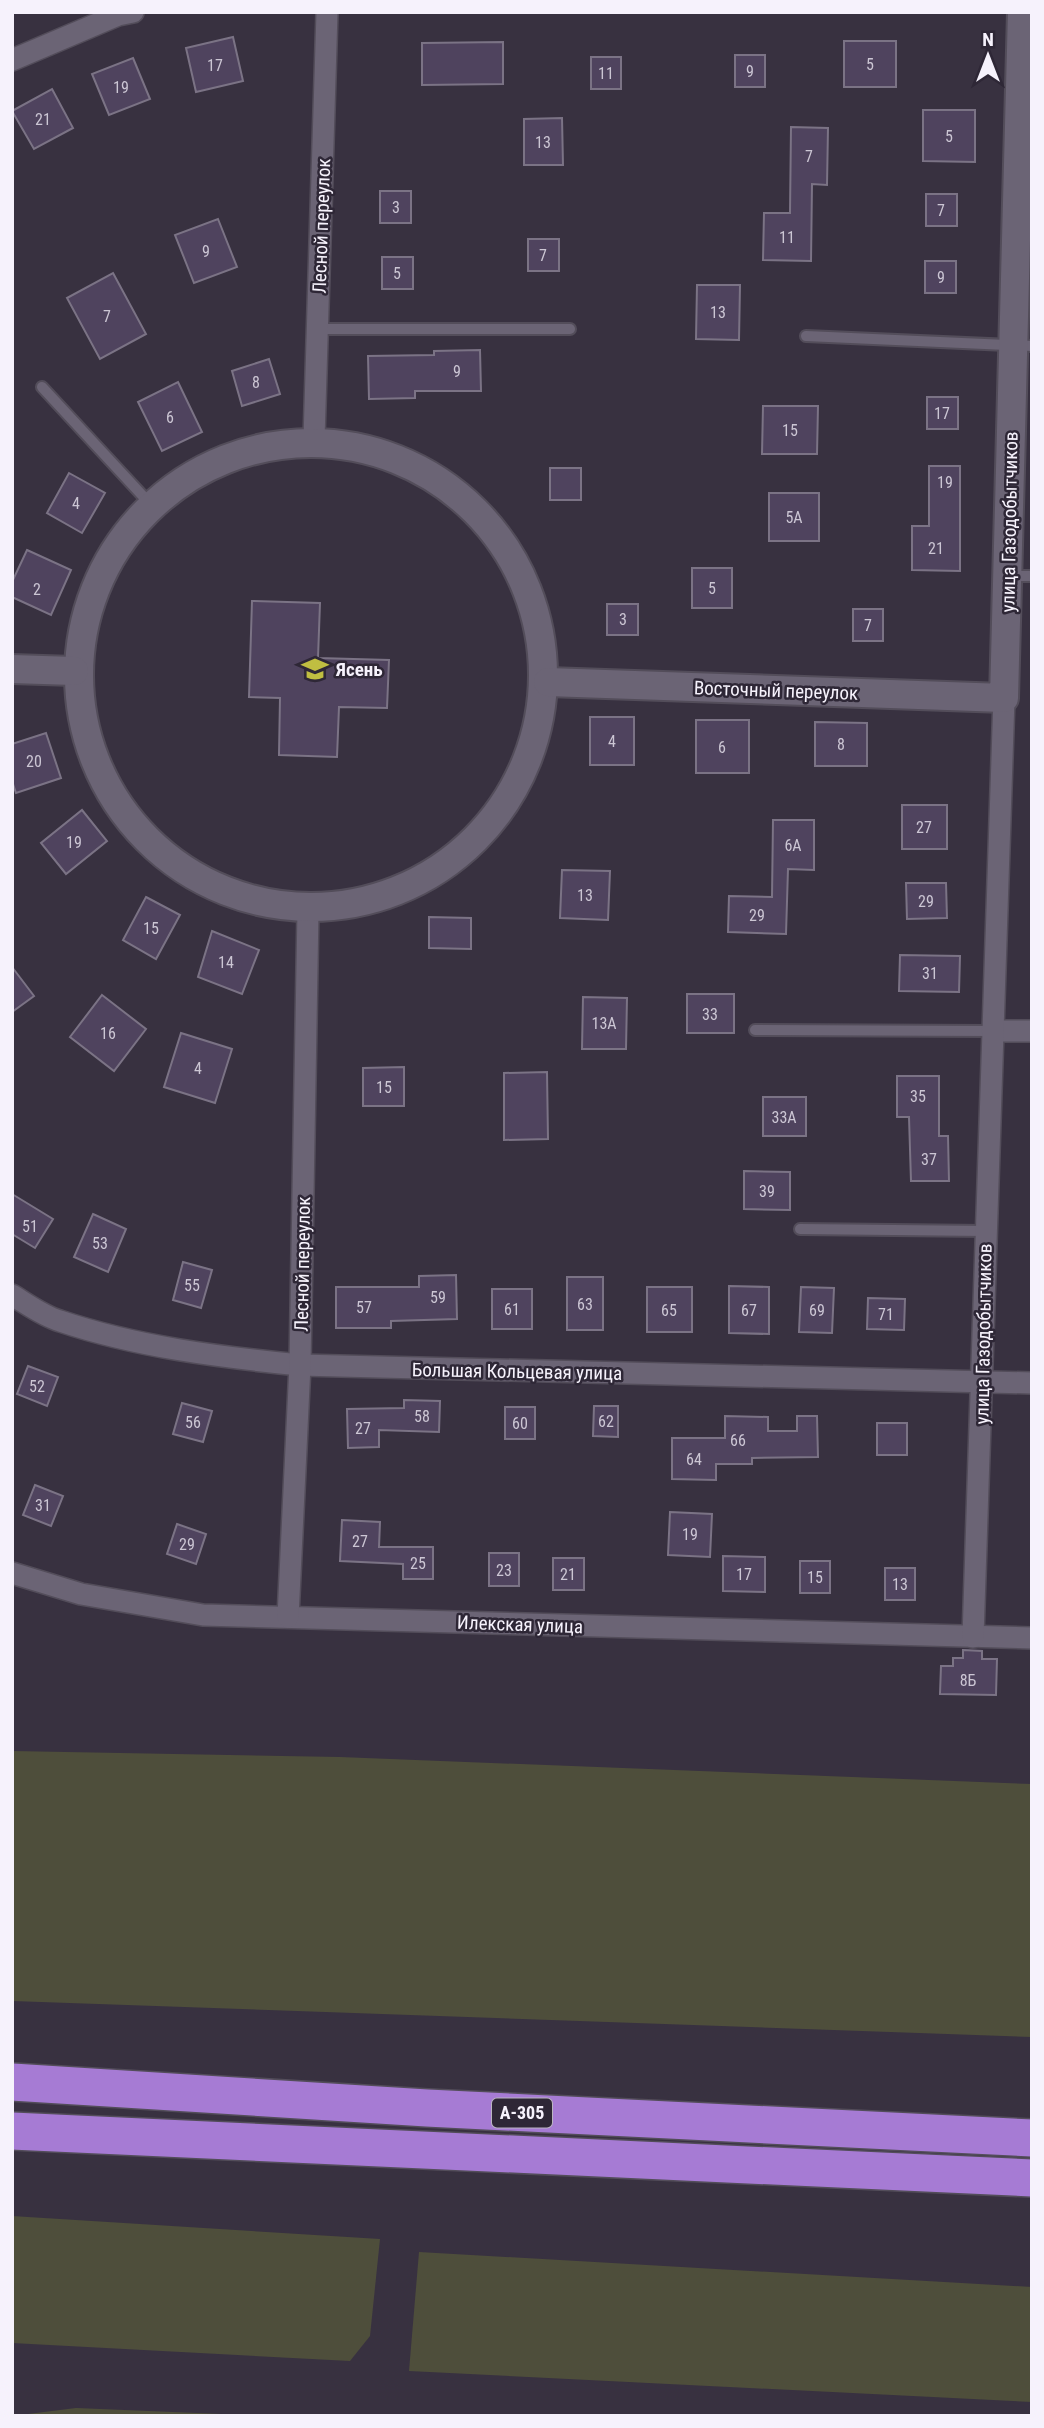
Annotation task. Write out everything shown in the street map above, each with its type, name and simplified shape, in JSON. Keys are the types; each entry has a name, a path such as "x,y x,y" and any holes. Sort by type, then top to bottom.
{"highway":[{"name":"А-305","path":"12,2082 428,2108 1032,2138"},
{"name":"А-305","path":"12,2131 1032,2178"}],"street":[{"name":"Лесной переулок","path":"314,439 327,12"},
{"name":"улица Газодобытчиков","path":"973,1637 1004,698 1020,576 1022,12"},
{"path":"12,60 123,13"},
{"path":"314,439 353,445 414,464 457,495 486,524 526,590 548,682 534,745 514,789 471,846 421,883 349,905 308,910 234,895 175,864 126,816 91,750 74,671 82,630 99,581 134,524 153,507 169,491 204,469 259,448 314,439"},
{"path":"12,669 74,671"},
{"name":"Восточный переулок","path":"548,682 1004,698"},
{"name":"Лесной переулок","path":"288,1617 300,1365 308,910"},
{"path":"992,1031 1032,1031"},
{"name":"Большая Кольцевая улица","path":"12,1296 58,1321 139,1342 234,1359 300,1365 1032,1383"},
{"name":"Илекская улица","path":"12,1573 81,1594 204,1615 1032,1638"}],"lane":[{"path":"318,329 570,329"},
{"path":"806,336 1022,346"},
{"path":"42,387 153,507"},
{"path":"755,1030 992,1031"},
{"path":"800,1229 986,1231"}],"green space":[{"path":"12,1751 340,1757 1032,1784 1032,2037 12,2001"},
{"path":"12,2216 380,2239 370,2336 350,2361 12,2343"},
{"path":"419,2252 1032,2287 1032,2402 409,2371"},
{"path":"76,2408 246,2415 265,2416 12,2416"}],"building":[{"path":"233,37 243,81 196,92 186,48"},
{"path":"844,41 896,41 896,87 844,87"},
{"path":"503,42 503,84 422,85 422,43"},
{"path":"735,55 765,55 765,87 735,87"},
{"path":"591,57 621,57 621,89 591,89"},
{"path":"133,58 150,99 109,115 92,74"},
{"path":"52,89 73,128 34,149 12,111"},
{"path":"923,110 975,110 975,162 923,161"},
{"path":"562,118 563,165 524,165 524,119"},
{"path":"791,127 828,128 827,185 812,184 811,261 763,260 764,213 790,213"},
{"path":"380,191 411,191 411,223 380,223"},
{"path":"926,194 957,194 957,226 926,226"},
{"path":"218,219 237,267 194,283 175,235"},
{"path":"528,239 559,239 559,271 528,271"},
{"path":"382,257 413,257 413,289 382,289"},
{"path":"925,261 956,261 956,293 925,293"},
{"path":"113,273 146,334 100,359 67,298"},
{"path":"697,285 740,285 739,340 696,339"},
{"path":"480,350 481,391 415,391 415,398 369,399 368,356 434,355 434,351"},
{"path":"269,359 280,394 242,406 232,371"},
{"path":"178,382 202,432 162,451 138,402"},
{"path":"927,397 958,397 958,429 927,429"},
{"path":"763,406 818,406 817,454 762,454"},
{"path":"929,466 960,466 960,571 912,570 912,526 929,526"},
{"path":"550,468 581,468 581,500 550,500"},
{"path":"69,473 105,493 82,533 47,513"},
{"path":"769,493 819,493 819,541 769,541"},
{"path":"27,550 71,570 51,615 12,597 12,582"},
{"path":"692,568 732,568 732,608 692,608"},
{"path":"252,601 320,603 318,658 389,660 387,708 339,707 337,757 279,755 280,698 249,697"},
{"path":"607,604 638,604 638,635 607,635"},
{"path":"853,609 883,609 883,641 853,641"},
{"path":"590,717 634,717 634,765 590,765"},
{"path":"696,720 749,720 749,773 696,773"},
{"path":"815,722 867,723 867,766 815,766"},
{"path":"46,733 61,778 16,793 12,781 12,744"},
{"path":"902,805 947,805 947,849 902,849"},
{"path":"82,810 107,841 66,874 41,843"},
{"path":"773,820 814,820 814,870 788,869 786,934 728,932 729,896 772,897"},
{"path":"562,870 610,871 608,920 560,918"},
{"path":"906,883 946,883 947,918 907,919"},
{"path":"146,897 180,915 156,959 123,940"},
{"path":"429,917 471,918 471,949 429,948"},
{"path":"212,931 259,950 242,994 198,977"},
{"path":"900,955 960,956 959,992 899,991"},
{"path":"12,967 34,996 12,1012"},
{"path":"687,994 734,994 734,1033 687,1033"},
{"path":"102,995 146,1029 114,1071 70,1037"},
{"path":"583,997 627,998 626,1049 582,1049"},
{"path":"181,1033 232,1049 215,1103 164,1087"},
{"path":"404,1067 404,1106 363,1106 363,1068"},
{"path":"547,1072 548,1139 504,1140 504,1073"},
{"path":"897,1076 939,1076 939,1136 948,1136 949,1181 911,1181 909,1117 897,1117"},
{"path":"763,1097 806,1097 806,1136 763,1136"},
{"path":"744,1171 790,1172 790,1210 744,1209"},
{"path":"12,1194 53,1219 35,1248 12,1234"},
{"path":"93,1214 126,1229 108,1272 74,1257"},
{"path":"183,1262 212,1270 201,1308 173,1300"},
{"path":"456,1275 457,1319 391,1321 391,1328 336,1328 336,1287 419,1287 419,1276"},
{"path":"567,1277 603,1277 603,1330 567,1330"},
{"path":"729,1286 769,1287 769,1334 729,1333"},
{"path":"647,1287 692,1287 692,1332 647,1332"},
{"path":"801,1287 834,1288 832,1333 799,1332"},
{"path":"492,1289 532,1289 532,1329 492,1329"},
{"path":"868,1298 905,1299 904,1330 867,1329"},
{"path":"28,1366 58,1377 47,1406 17,1394"},
{"path":"404,1400 440,1401 439,1432 379,1430 379,1447 348,1448 347,1409 404,1408"},
{"path":"182,1403 212,1411 203,1442 173,1434"},
{"path":"594,1406 618,1406 618,1437 593,1436"},
{"path":"505,1407 535,1407 535,1439 505,1439"},
{"path":"725,1416 768,1417 768,1431 797,1431 797,1416 817,1416 818,1457 752,1458 752,1464 716,1464 716,1480 672,1479 672,1438 725,1438"},
{"path":"877,1423 907,1423 907,1455 877,1455"},
{"path":"35,1485 63,1496 51,1526 23,1515"},
{"path":"670,1512 712,1514 710,1557 668,1555"},
{"path":"342,1520 380,1522 379,1547 433,1547 433,1579 403,1579 403,1564 340,1561"},
{"path":"177,1524 206,1534 196,1564 167,1554"},
{"path":"489,1553 519,1553 519,1586 489,1586"},
{"path":"723,1556 765,1557 765,1592 723,1591"},
{"path":"553,1558 584,1558 584,1590 553,1590"},
{"path":"800,1561 830,1561 830,1593 800,1593"},
{"path":"885,1568 915,1568 915,1600 885,1600"},
{"path":"963,1650 982,1651 982,1659 997,1659 996,1695 940,1694 941,1666 953,1666 953,1658 963,1658"}],"place":[{"name":"Ясень","path":"315,669"}]}
